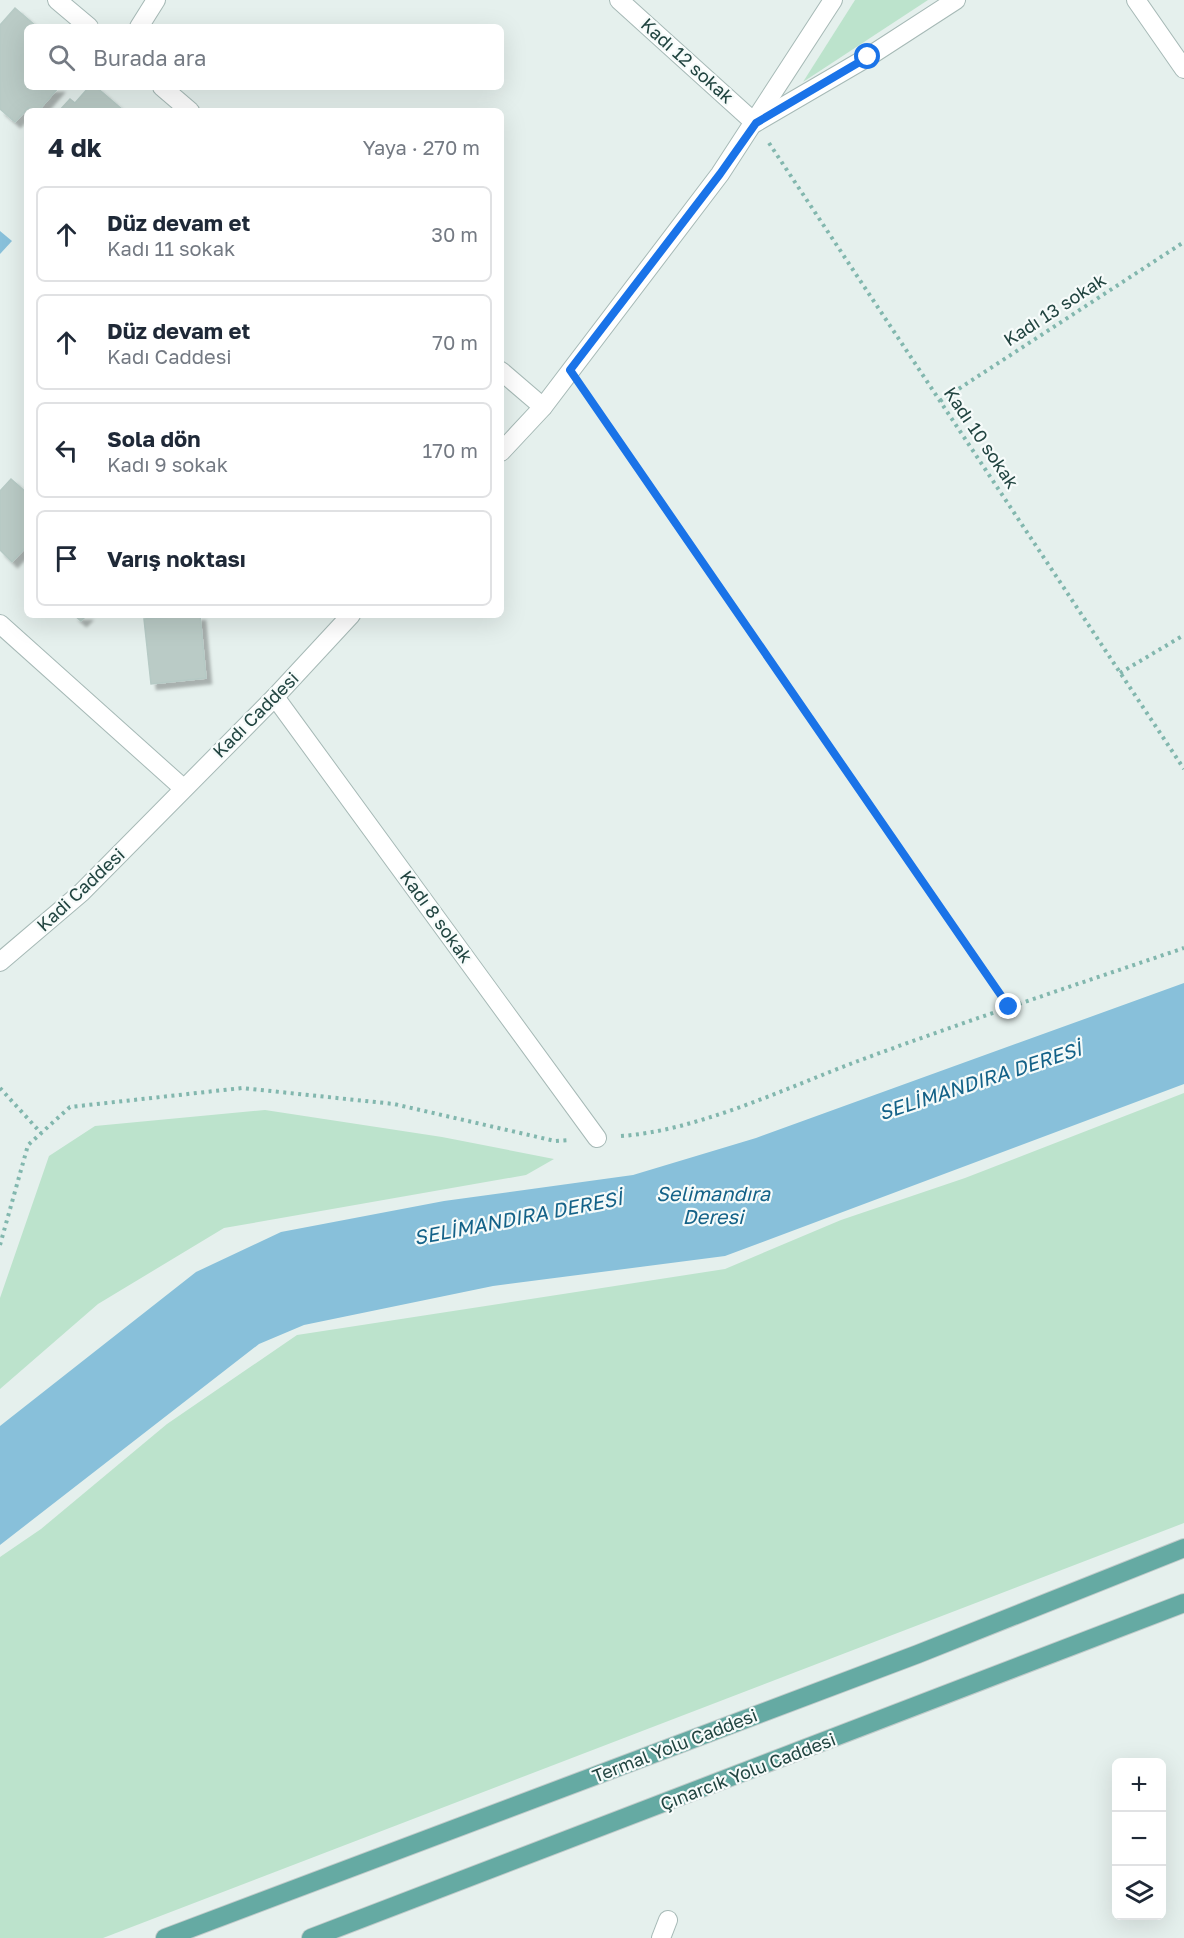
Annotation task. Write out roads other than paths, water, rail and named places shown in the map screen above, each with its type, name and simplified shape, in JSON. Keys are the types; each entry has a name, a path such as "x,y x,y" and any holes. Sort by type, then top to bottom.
{"main road":[{"name":"Termal Yolu Caddesi","path":"165,1938 918,1654 1184,1548"},
{"name":"Çınarcık Yolu Caddesi","path":"311,1938 1184,1603"}],"street":[{"path":"57,0 86,24"},
{"path":"141,24 156,0"},
{"name":"Kadı 12 sokak","path":"620,0 756,123"},
{"path":"504,449 543,406 720,174 756,123 833,0"},
{"path":"756,123 868,57 956,0"},
{"path":"1136,0 1184,69"},
{"path":"166,90 186,108"},
{"path":"504,374 543,406"},
{"name":"Kadı Caddesi","path":"161,814 183,788 275,697 348,618"},
{"path":"0,624 183,788"},
{"name":"Kadı 8 sokak","path":"275,697 597,1138"},
{"name":"Kadi Caddesi","path":"0,962 81,893 161,814"},
{"path":"661,1938 668,1920"}],"water":[{"path":"0,231 12,241 0,254"},
{"name":"Selimandıra Deresi","path":"1184,983 1184,1084 725,1256 493,1286 304,1325 259,1344 0,1545 0,1426 196,1272 281,1232 444,1201 633,1175 756,1138"}],"water label":[{"name":"SELİMANDIRA DERESİ","path":"980,1081"},
{"name":"SELİMANDIRA DERESİ","path":"518,1218"}]}
